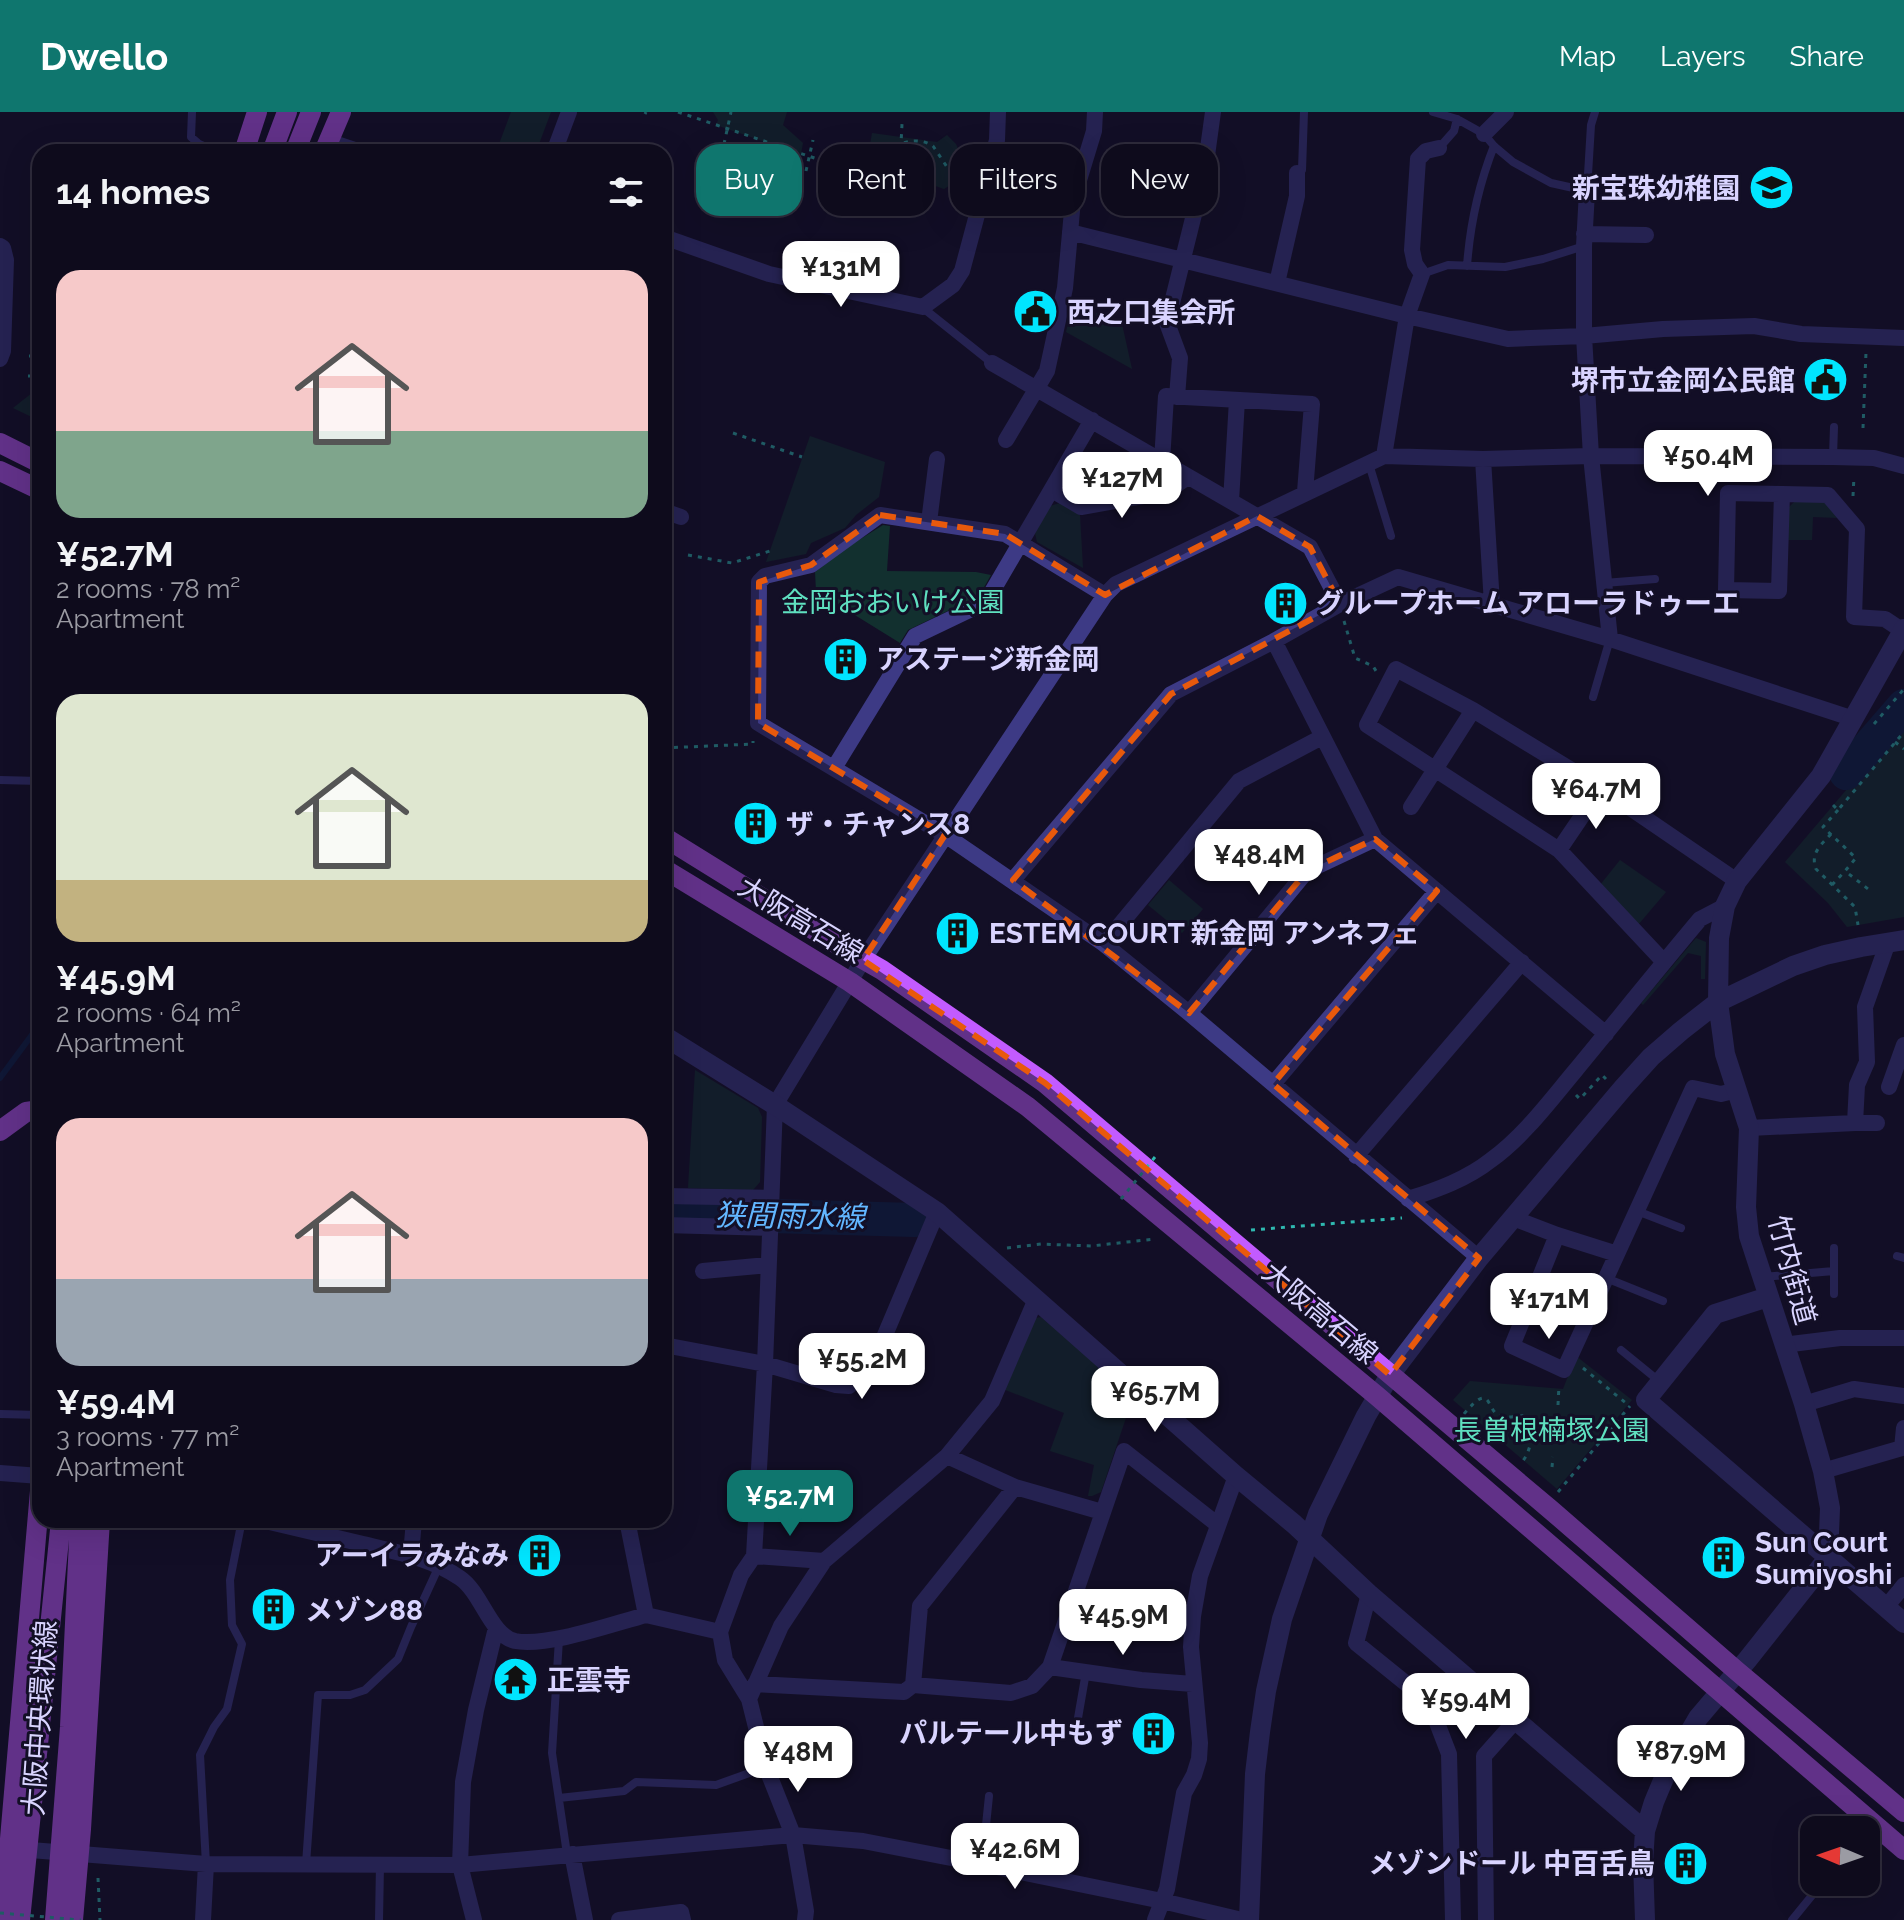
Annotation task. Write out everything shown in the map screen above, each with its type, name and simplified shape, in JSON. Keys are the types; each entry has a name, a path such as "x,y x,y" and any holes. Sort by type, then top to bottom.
{"main road":[{"path":"247,144 257,112"},
{"path":"275,144 287,112"},
{"path":"298,144 311,112"},
{"path":"327,144 341,112"},
{"path":"0,443 32,459"},
{"path":"0,471 32,486"},
{"name":"大阪高石線","path":"672,842 882,970 1045,1083 1904,1812"},
{"name":"大阪高石線","path":"672,874 850,982 1028,1107 1377,1396 1721,1691 1857,1816"},
{"path":"0,1131 26,1112 32,1111"},
{"path":"3,1920 12,1849 37,1528"},
{"name":"大阪中央環状線","path":"20,1920 12,1849 60,1528"},
{"name":"大阪中央環状線","path":"55,1920 77,1854 70,1727 80,1528"},
{"path":"73,1920 99,1528"},
{"name":"大阪高石線","path":"1880,1834 1904,1850"}],"street":[{"path":"557,144 569,112"},
{"path":"996,144 998,112"},
{"path":"1006,440 1047,371 1065,288 1073,200 1094,131 1095,112"},
{"path":"1177,397 1180,358 1167,323 1205,170 1213,112"},
{"path":"1489,140 1506,112"},
{"path":"1376,459 1407,316 1422,274 1415,264 1412,250 1418,159 1426,151 1439,148"},
{"path":"1277,283 1297,196 1297,173"},
{"path":"1587,191 1584,336 1591,456 1610,639"},
{"path":"672,240 769,274 923,307 953,285 962,271 975,216"},
{"path":"1070,232 1508,339 1754,326 1801,334 1904,338"},
{"path":"1584,240 1646,235"},
{"path":"0,246 6,260 3,351 0,359"},
{"path":"992,363 1310,547 1340,604"},
{"path":"1162,461 1166,396 1312,404 1305,492"},
{"path":"1231,501 1237,400"},
{"path":"834,768 915,636 986,602 1092,420"},
{"path":"805,1920 793,1835 766,1767 752,1692 725,1660 720,1632 741,1575 754,1556 775,1105 863,960 1105,595 1116,584 1376,459 1833,457 1874,458 1904,466"},
{"path":"929,522 937,459"},
{"path":"1483,459 1492,604"},
{"path":"1052,490 1081,507 1166,492 1188,477"},
{"path":"1782,494 1779,591 1726,590 1728,493 1782,494 1828,495 1857,529 1854,617 1885,619 1904,630"},
{"path":"672,514 681,517"},
{"path":"1105,595 1005,534 880,515 811,565 765,576 759,582 758,723 945,835 1104,944 1479,1258"},
{"path":"1013,880 1171,694 1340,604 1398,577 1610,639 1854,719"},
{"name":"竹内街道","path":"1828,1558 1830,1508 1823,1471 1749,1236 1746,1207 1749,1128 1725,1054 1718,1002 1719,938 1725,906 1737,881 1821,776 1904,630"},
{"path":"1274,641 1375,839 1606,1034"},
{"path":"1664,962 1559,850 1367,725 1396,669 1473,710 1601,788 1737,881"},
{"path":"1411,807 1473,710"},
{"path":"1104,944 1239,781 1322,737"},
{"path":"1559,850 1601,788"},
{"path":"1189,1013 1307,871 1375,839"},
{"path":"1273,1084 1437,891"},
{"path":"1408,1199 1463,1178 1506,1149 1521,1135 1700,919 1725,906"},
{"path":"1249,1920 1255,1774 1266,1691 1282,1619 1318,1514 1390,1375 1479,1258 1651,1057 1718,1002 1793,966 1825,955 1896,941"},
{"path":"1855,1123 1857,1085 1867,1062 1865,1007 1896,941"},
{"path":"1356,1156 1522,962"},
{"path":"672,1041 937,1212 1369,1594 1645,1831"},
{"path":"1889,1087 1904,1045"},
{"path":"1557,1235 1512,1346 1564,1370 1693,1088 1721,1094 1737,1090"},
{"path":"1749,1128 1877,1123"},
{"path":"672,1196 771,1198"},
{"path":"672,1347 765,1364 849,1386 874,1361 937,1212"},
{"path":"1513,1218 1617,1254"},
{"path":"672,1225 769,1227"},
{"path":"703,1271 768,1265"},
{"path":"1766,1287 1715,1314 1637,1404 1904,1623"},
{"path":"752,1692 781,1626 824,1561 947,1456 992,1401 1036,1299"},
{"path":"1783,1345 1840,1338 1904,1338"},
{"path":"1804,1404 1854,1389 1904,1396"},
{"path":"1823,1471 1902,1448 1904,1428"},
{"path":"752,1692 904,1692 913,1685 1011,1693 1032,1686 1050,1667 1124,1451 1218,1525"},
{"path":"947,1456 1015,1487 1102,1512"},
{"path":"0,1473 32,1475"},
{"path":"1155,1920 1167,1889 1184,1793 1199,1759 1191,1647 1200,1576 1236,1476"},
{"path":"913,1685 920,1606 1015,1487"},
{"path":"295,1528 411,1555 439,1566 462,1579 476,1594 496,1628 511,1640 536,1643 646,1615 720,1632"},
{"path":"411,1555 413,1528"},
{"path":"629,1528 646,1615"},
{"path":"754,1556 824,1561"},
{"path":"1645,1920 1645,1831 1667,1771 1698,1718 1828,1558"},
{"path":"1886,1607 1904,1585"},
{"path":"1369,1594 1356,1643 1429,1702 1449,1754 1453,1920"},
{"path":"474,1920 460,1865 463,1782 496,1628"},
{"path":"1050,1667 1193,1684"},
{"path":"1486,1920 1484,1756 1516,1720"},
{"path":"12,1849 206,1864 460,1865 793,1835 863,1841 1242,1920"},
{"path":"570,1854 585,1920"},
{"path":"203,1920 206,1864"},
{"path":"627,1919 681,1912 683,1920"}],"lane":[{"path":"192,112 191,137 199,144"},
{"path":"1297,173 1302,170 1304,112"},
{"path":"1433,112 1457,119 1489,140 1513,162 1551,183 1587,191 1591,125 1595,112"},
{"path":"1439,148 1454,131 1457,119"},
{"path":"1467,266 1469,235 1487,163 1489,140"},
{"path":"1422,274 1448,265 1505,267 1543,259 1584,240"},
{"path":"923,307 992,363"},
{"path":"1833,457 1834,427"},
{"path":"1376,459 1391,536"},
{"path":"1604,583 1655,579"},
{"path":"1593,697 1610,639"},
{"path":"0,780 32,781"},
{"path":"1637,1211 1681,1228"},
{"path":"1834,1248 1834,1294"},
{"path":"1766,1287 1834,1271"},
{"path":"1606,1277 1663,1301"},
{"path":"1621,1350 1660,1381"},
{"path":"0,1414 32,1415"},
{"path":"206,1864 200,1755 227,1709 242,1644 232,1625 230,1580 240,1528"},
{"path":"306,1865 318,1695 350,1695 365,1690 398,1659 439,1566"},
{"path":"559,1638 552,1753 570,1854"},
{"path":"1078,1718 1086,1672"},
{"path":"559,1798 624,1791 636,1782 716,1785 766,1767"},
{"path":"982,1864 989,1796"},
{"path":"379,1920 380,1865"},
{"path":"1792,1920 1812,1896"}],"path":[{"path":"678,112 818,160"},
{"path":"724,144 731,112"},
{"path":"902,124 901,144 915,140 930,144"},
{"path":"806,171 813,140"},
{"path":"934,147 950,171"},
{"path":"1863,428 1866,337"},
{"path":"733,433 802,457"},
{"path":"1852,524 1855,458"},
{"path":"688,555 732,563 770,551"},
{"path":"1340,604 1355,658 1373,666 1387,687"},
{"path":"672,748 753,744 758,723"},
{"path":"1832,885 1856,858 1823,827 1904,732"},
{"path":"1895,742 1904,749"},
{"path":"1833,805 1838,810"},
{"path":"1831,834 1817,849 1813,863 1855,907 1858,925"},
{"path":"1845,871 1872,892"},
{"path":"1596,1070 1606,1079"},
{"path":"1575,1095 1580,1099 1602,1075"},
{"path":"1121,1199 1155,1157"},
{"path":"1246,1231 1410,1217"},
{"path":"992,1260 1009,1246 1091,1246 1159,1238"},
{"path":"1555,1495 1637,1404 1570,1358"},
{"path":"1558,1391 1558,1405"},
{"path":"1461,1417 1476,1400 1483,1398 1489,1401 1496,1414 1503,1417 1527,1416 1530,1452 1519,1465"},
{"path":"1552,1467 1553,1457"},
{"path":"77,1854 97,1867 100,1920"},
{"path":"0,1913 81,1920"}],"highlighted area":[{"path":"880,515 1005,534 1105,595 1257,516 1310,547 1340,604 1171,694 1013,880 1189,1013 1307,871 1375,839 1437,891 1273,1084 1479,1258 1390,1375 1045,1083 863,960 945,835 758,723 759,582 811,565"}],"green space":[{"path":"511,112 551,112 539,144 499,144"},
{"path":"713,112 787,112 783,125 803,143 802,148 802,144 772,144 716,125 718,120"},
{"path":"872,133 937,142 947,135 956,144 950,144 950,185 944,189 934,185 934,144 870,144"},
{"path":"1096,313 1122,324 1132,369 1066,332 1070,315"},
{"path":"32,393 32,417 13,408"},
{"path":"810,436 885,462 879,497 845,528 811,543 806,554 766,562"},
{"path":"1795,501 1826,502 1839,518 1813,517 1812,540 1788,540 1789,507"},
{"path":"1060,503 1080,515 1083,568 1037,542 1035,533 1050,506"},
{"name":"金岡おおいけ公園","path":"883,525 890,526 887,571 976,572 991,575 979,596 908,630 900,643 816,591 815,572"},
{"path":"1904,722 1904,917 1847,927 1828,903 1785,862"},
{"path":"1620,860 1666,892 1638,925 1600,885"},
{"path":"1169,880 1203,909 1182,933 1148,905"},
{"path":"1696,938 1706,942 1705,979 1701,979 1701,956 1688,953 1643,1005 1641,1003"},
{"path":"695,1070 758,1108 762,1117 760,1182 753,1190 688,1188"},
{"path":"1041,1317 1133,1397 1101,1492 1092,1496 1088,1496 1094,1465 1050,1451 1064,1413 1003,1389 1031,1319"},
{"name":"長曽根楠塚公園","path":"1576,1356 1632,1400 1557,1489 1453,1400 1470,1381 1563,1389"}],"waterway":[{"name":"狭間雨水線","path":"1846,773 1904,706"},
{"path":"0,1078 32,1035"},
{"name":"狭間雨水線","path":"672,1213 915,1220"}],"place":[{"name":"新宝珠幼稚園","path":"1771,188"},
{"name":"西之口集会所","path":"1036,312"},
{"name":"堺市立金岡公民館","path":"1826,380"},
{"name":"グループホーム アローラドゥーエ","path":"1285,603"},
{"name":"アステージ新金岡","path":"845,659"},
{"name":"ザ・チャンス8","path":"755,824"},
{"name":"ESTEM COURT 新金岡 アンネフェ","path":"958,933"},
{"name":"アーイラみなみ","path":"540,1555"},
{"name":"Sun Court Sumiyoshi","path":"1724,1558"},
{"name":"メゾン88","path":"274,1610"},
{"name":"正雲寺","path":"516,1680"},
{"name":"パルテール中もず","path":"1154,1733"},
{"name":"メゾンドール 中百舌鳥","path":"1686,1863"}]}
